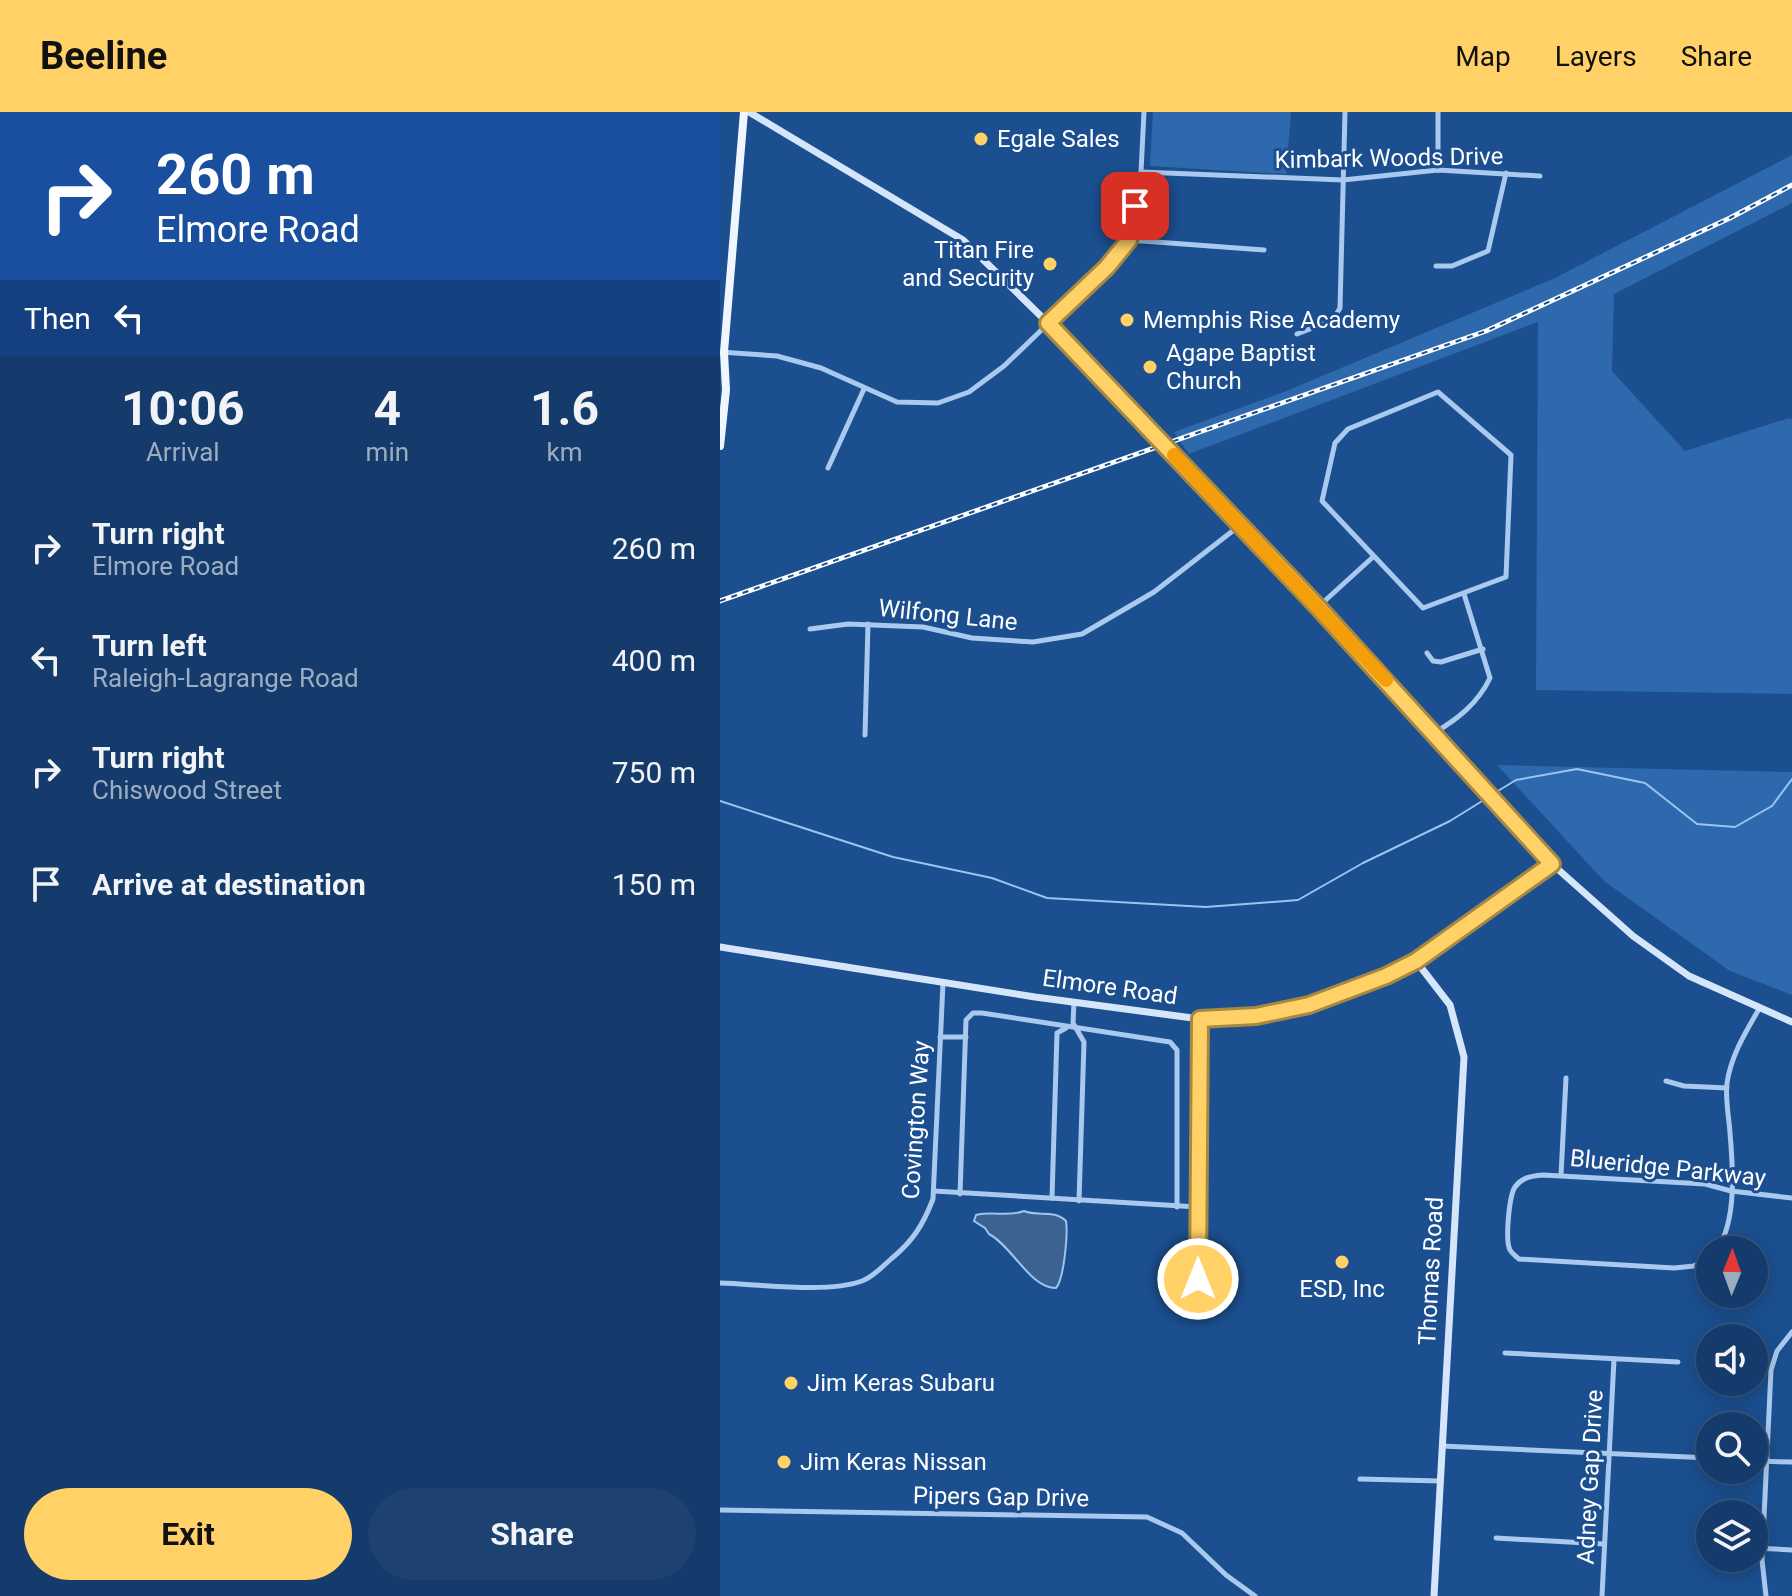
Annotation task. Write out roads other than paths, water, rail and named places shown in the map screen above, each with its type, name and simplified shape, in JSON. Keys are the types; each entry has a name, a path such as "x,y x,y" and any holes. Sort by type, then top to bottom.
{"main road":[{"path":"720,365 747,112"},
{"path":"720,446 726,390 722,352"}],"street":[{"path":"747,112 963,240 1048,323 1318,607 1552,864 1633,936 1689,976 1792,1022"},
{"path":"722,352 777,356 821,368 897,402 938,403 969,392 1004,366 1107,267 1129,240 1141,172 1144,112"},
{"path":"1297,334 1333,320 1340,308 1345,112"},
{"path":"1438,112 1438,170"},
{"name":"Kimbark Woods Drive","path":"1141,172 1343,180 1438,170 1540,176"},
{"path":"1436,266 1452,266 1488,251 1506,173"},
{"path":"1129,240 1264,250"},
{"path":"828,468 864,389"},
{"path":"1438,392 1511,455 1506,577 1464,594 1423,608 1322,501 1335,443 1348,429 1438,392"},
{"name":"Wilfong Lane","path":"810,629 868,624 923,627 972,638 1033,642 1082,634 1154,592 1239,526"},
{"path":"1318,607 1373,557"},
{"path":"1434,733 1459,717 1490,678 1464,594"},
{"path":"865,735 868,624"},
{"path":"1427,653 1433,661 1441,662 1483,649"},
{"name":"Elmore Road","path":"720,947 943,983 1200,1019 1256,1016 1309,1005 1346,993 1416,961 1552,864"},
{"name":"Thomas Road","path":"1416,961 1450,1005 1464,1057 1434,1596"},
{"name":"Covington Way","path":"720,1283 827,1287 865,1280 911,1242 925,1221 934,1191 943,983"},
{"path":"1074,1002 1075,1026 1084,1042 1079,1201"},
{"path":"1724,1236 1731,1191 1727,1088 1730,1066 1759,1009"},
{"path":"960,1194 966,1020 973,1013 1170,1042 1177,1050 1177,1207"},
{"path":"1198,1279 1200,1019"},
{"path":"1052,1198 1057,1033 1067,1027"},
{"path":"940,1037 966,1037"},
{"path":"1561,1175 1566,1078"},
{"path":"1666,1081 1684,1086 1727,1088"},
{"name":"Blueridge Parkway","path":"1696,1265 1674,1268 1519,1259 1511,1252 1508,1234 1510,1199 1515,1186 1531,1176 1561,1175 1705,1184 1731,1191 1792,1198"},
{"path":"934,1191 1198,1207"},
{"path":"1768,1442 1772,1366 1777,1351 1792,1332"},
{"path":"1505,1353 1678,1362"},
{"name":"Adney Gap Drive","path":"1602,1596 1614,1359"},
{"path":"1441,1446 1696,1457"},
{"path":"1768,1461 1792,1462"},
{"path":"1360,1479 1440,1481"},
{"name":"Pipers Gap Drive","path":"720,1510 1147,1517 1182,1533 1226,1575 1255,1596"},
{"path":"1496,1538 1604,1544"},
{"path":"1768,1548 1792,1550"},
{"path":"1762,1572 1766,1596"}],"waterway":[{"path":"1493,794 1516,780 1577,769 1645,783 1697,824 1735,827 1772,806 1792,779"},
{"path":"720,801 893,857 992,878 1047,898 1206,907 1298,900 1363,863 1450,821 1487,798"}],"railway":[{"path":"720,601 1486,331 1730,218 1792,185"}],"place":[{"name":"Egale Sales","path":"981,139"},
{"name":"Titan Fire and Security","path":"1050,264"},
{"name":"Memphis Rise Academy","path":"1127,320"},
{"name":"Agape Baptist Church","path":"1150,367"},
{"name":"ESD, Inc","path":"1342,1262"},
{"name":"Jim Keras Subaru","path":"791,1383"},
{"name":"Jim Keras Nissan","path":"784,1462"}]}
